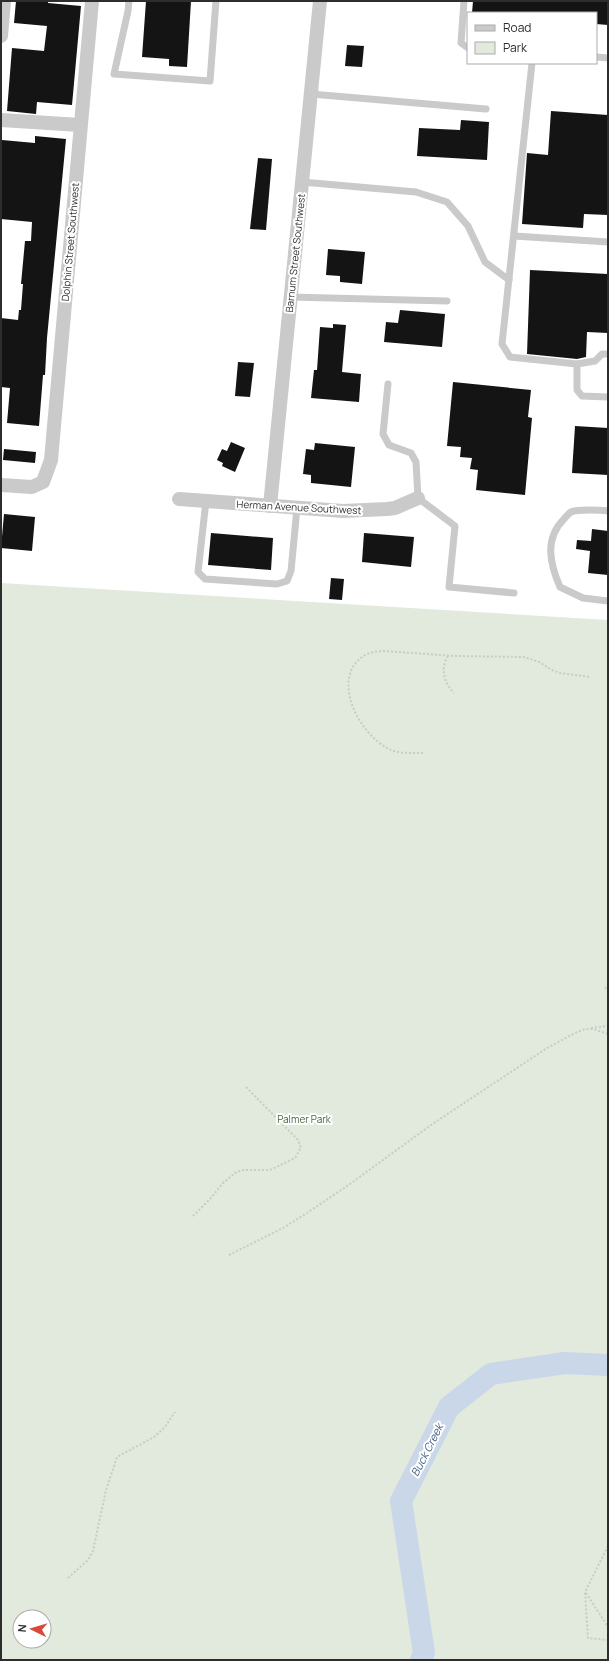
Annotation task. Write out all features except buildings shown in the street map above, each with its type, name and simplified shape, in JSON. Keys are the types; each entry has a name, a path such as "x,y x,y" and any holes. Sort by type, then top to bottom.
{"street":[{"path":"1,36 4,1"},
{"name":"Dolphin Street Southwest","path":"1,485 32,487 43,482 51,460 92,1"},
{"name":"Barnum Street Southwest","path":"270,506 320,1"},
{"path":"1,120 80,125"},
{"name":"Herman Avenue Southwest","path":"179,499 343,511 373,511 395,508 418,498"}],"lane":[{"path":"129,1 114,74 210,81 216,1"},
{"path":"464,1 461,43 467,47"},
{"path":"597,57 608,58"},
{"path":"532,64 502,344 510,357 577,364 595,361 602,354 608,354"},
{"path":"311,94 486,109"},
{"path":"302,182 416,192 447,202 468,226 485,262 509,280"},
{"path":"514,236 608,242"},
{"path":"290,297 447,301"},
{"path":"577,364 577,390 582,396 608,397"},
{"path":"388,384 383,434 388,445 411,453 416,462 418,498 455,526 449,587 514,593"},
{"path":"206,501 198,572 205,579 276,584 287,580 291,571 297,508"},
{"path":"608,511 598,510 571,512 558,525 550,547 554,573 560,587 583,598 608,601"}],"path":[{"path":"423,753 397,752 388,749 372,737 359,719 349,692 348,678 358,660 375,651 524,657 535,660 560,673 590,677"},
{"path":"448,655 444,663 445,678 449,688 454,693"},
{"path":"605,987 608,991"},
{"path":"229,1255 283,1228 307,1213 350,1184 431,1125 547,1048 585,1029 597,1026 608,1026"},
{"path":"585,1029 592,1029 608,1034"},
{"path":"193,1216 210,1199 222,1183 235,1173 242,1170 270,1170 295,1158 302,1148 298,1140 246,1087"},
{"path":"68,1578 85,1564 90,1556 106,1490 117,1457 154,1437 165,1427 175,1412"},
{"path":"608,1546 585,1592 588,1638 608,1640"},
{"path":"585,1592 608,1627"}],"green space":[{"name":"Palmer Park","path":"1,583 608,620 608,1660 1,1660"}],"waterway":[{"name":"Buck Creek","path":"421,1660 424,1653 401,1501 449,1407 491,1374 565,1363 608,1365"}]}
